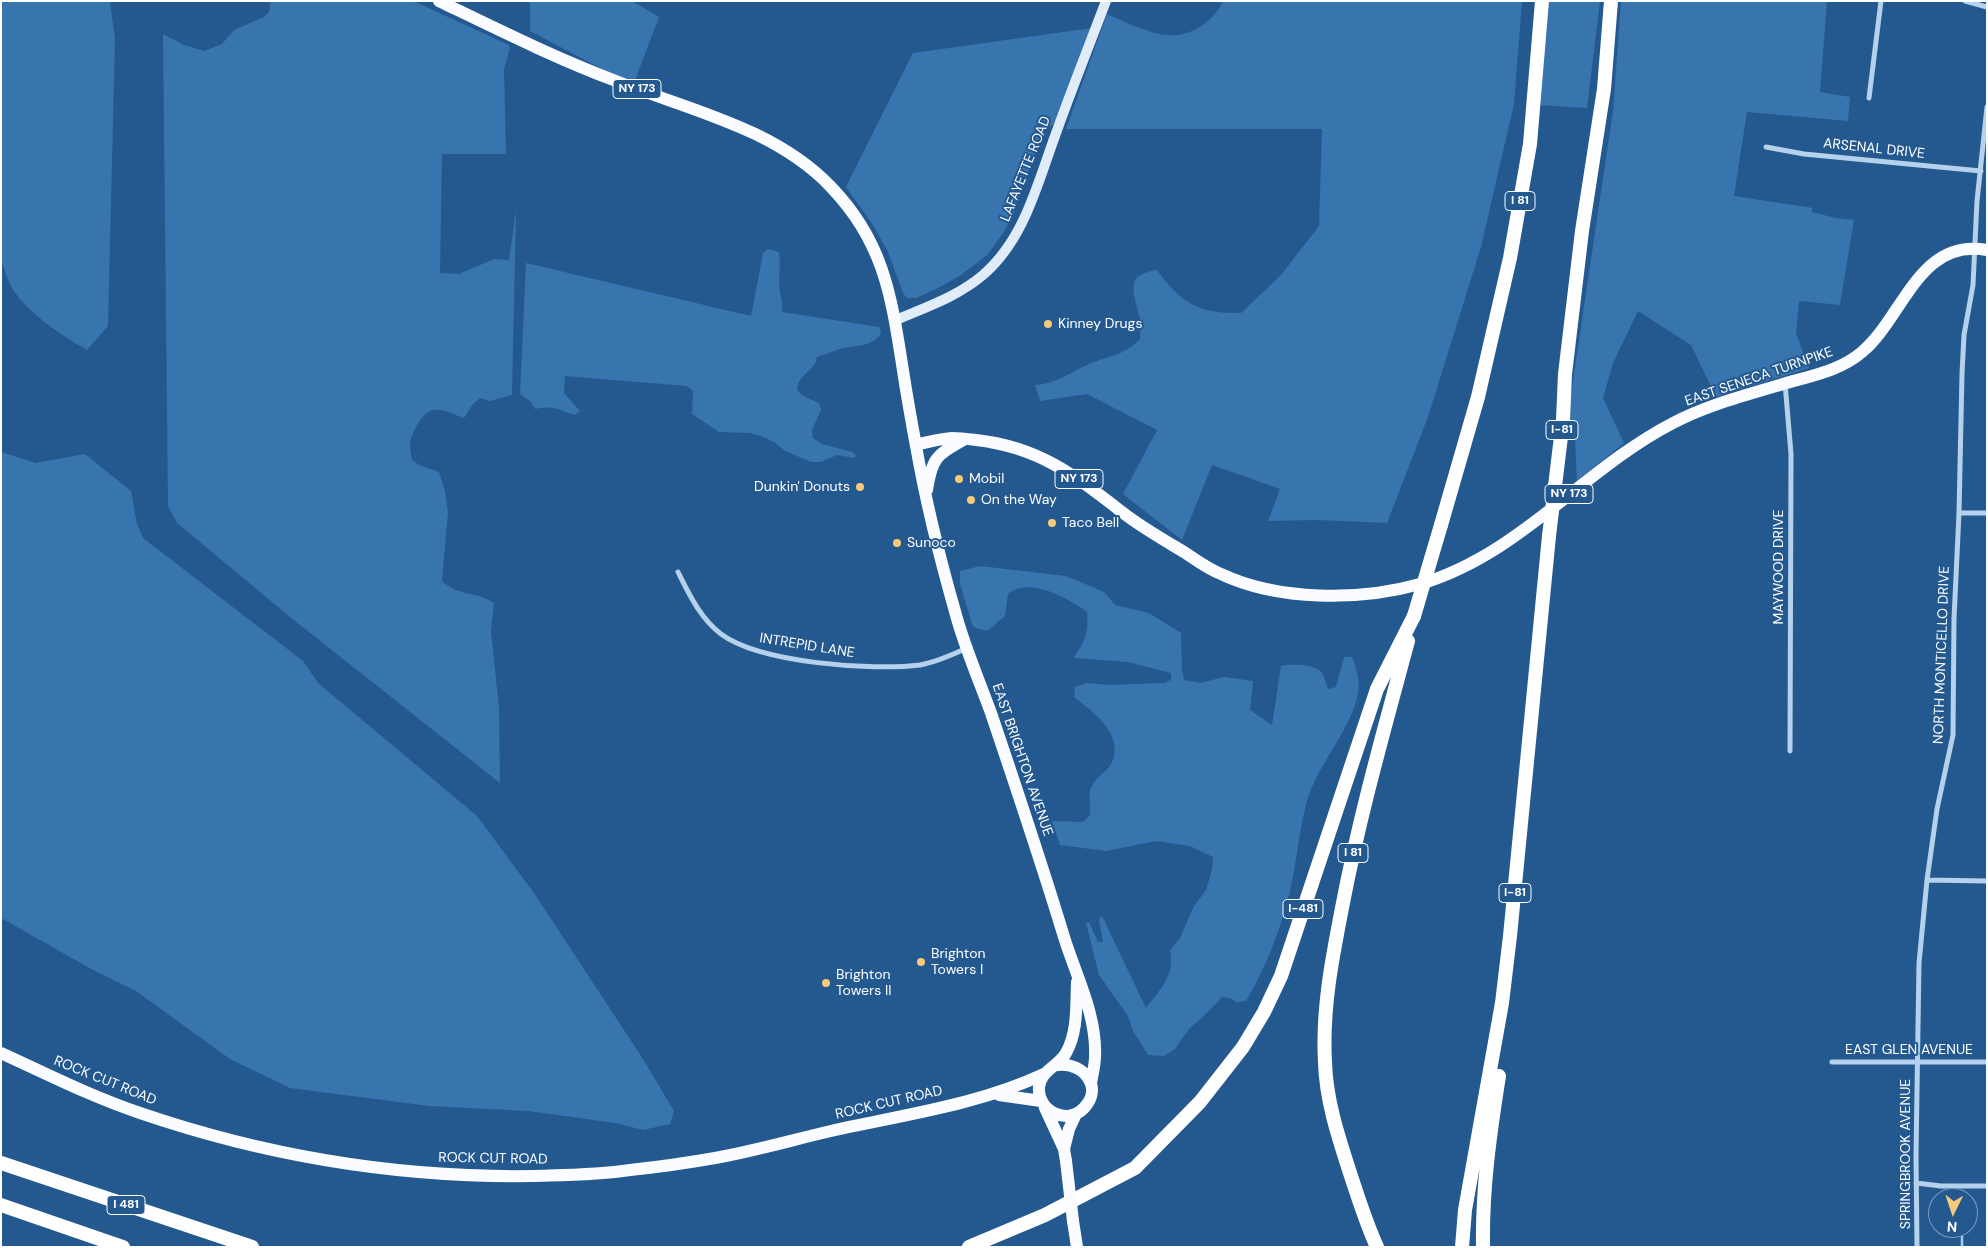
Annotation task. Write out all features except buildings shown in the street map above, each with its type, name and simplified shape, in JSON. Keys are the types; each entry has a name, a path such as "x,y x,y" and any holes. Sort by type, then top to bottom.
{"highway":[{"name":"I 81","path":"1377,1247 1360,1207 1339,1140 1329,1096 1325,1062 1326,1000 1352,855 1414,616 1478,397 1510,258 1530,144 1542,1"},
{"name":"I-81","path":"1462,1247 1465,1210 1502,1003 1523,815 1549,536 1563,420 1565,374 1582,232 1604,89 1611,1"},
{"name":"I-481","path":"969,1247 1045,1215 1135,1168 1200,1102 1243,1047 1264,1012 1281,976 1377,689 1414,616"},
{"path":"1483,1247 1488,1152 1516,958 1522,902 1523,815"},
{"name":"I 481","path":"1,1163 252,1247"},
{"path":"1,1205 122,1246"}],"main road":[{"name":"NY 173","path":"439,1 559,58 604,77 739,127 776,144 802,161 831,186 851,211 865,233 881,266 896,320 916,445"},
{"name":"EAST SENECA TURNPIKE","path":"916,445 944,439 966,439 994,442 1025,450 1062,468 1122,512 1219,574 1253,587 1330,595 1377,593 1444,576 1495,550 1600,469 1674,422 1719,403 1820,374 1844,364 1860,354 1877,338 1920,277 1937,260 1961,249 1981,249"},
{"path":"926,497 931,469 936,459 943,452 966,439"},
{"name":"EAST BRIGHTON AVENUE","path":"916,445 926,497 957,618 1039,853 1077,977 1090,1010 1096,1057 1091,1084"},
{"path":"1065,1155 1039,1090 1044,1074 1058,1065 1067,1052 1074,1036 1077,977"},
{"name":"ROCK CUT ROAD","path":"1,1053 62,1082 138,1112 254,1146 402,1171 484,1176 586,1174 628,1171 707,1159 996,1094 1044,1074"},
{"path":"1043,1103 1051,1112 1059,1116 1068,1116 1084,1109 1089,1102 1091,1084 1082,1070 1066,1064 1058,1065"},
{"name":"ROCK CUT ROAD","path":"996,1094 1043,1103"},
{"path":"1076,1114 1069,1129 1065,1155 1077,1247"}],"street":[{"name":"LAFAYETTE ROAD","path":"896,320 946,299 966,287 984,274 1006,250 1026,215 1106,1"},
{"path":"1868,98 1882,1"},
{"path":"1965,1 1987,7"},
{"name":"NORTH MONTICELLO DRIVE","path":"1918,1060 1919,963 1927,880 1937,809 1952,735 1964,335 1981,249 1981,170 1987,107"},
{"name":"ARSENAL DRIVE","path":"1766,147 1804,154 1981,170"},
{"name":"MAYWOOD DRIVE","path":"1785,383 1791,454 1790,751"},
{"path":"1959,513 1987,513"},
{"name":"INTREPID LANE","path":"678,572 700,613 708,622 731,641 760,652 847,665 896,667 940,660 967,648"},
{"path":"1927,880 1987,881"},
{"name":"EAST GLEN AVENUE","path":"1832,1062 1918,1060 1987,1062"},
{"name":"SPRINGBROOK AVENUE","path":"1917,1247 1918,1060"},
{"path":"1916,1183 1941,1186 1987,1186"}],"shaded area":[{"path":"1,1 110,1 115,39 108,326 87,350 56,330 25,305 11,286 1,260"},
{"path":"271,1 413,1 509,45 510,48 504,69 506,154 442,154 440,273 459,274 494,259 509,260 516,211 512,395 490,401 480,398 472,405 464,418 449,412 433,410 425,415 418,424 410,444 412,460 421,466 439,472 445,491 448,512 442,581 455,590 487,599 494,603 491,631 499,708 500,783 295,621 177,523 168,506 163,34 184,45 204,51 222,44 234,30 264,17 269,12"},
{"path":"530,1 632,1 659,17 634,83 602,69 530,31"},
{"path":"1223,1 1522,1 1514,104 1481,247 1428,417 1387,523 1318,520 1268,521 1280,489 1212,465 1182,540 1123,494 1157,430 1087,394 1040,401 1035,385 1052,382 1084,366 1123,352 1140,339 1140,319 1134,294 1135,281 1139,276 1157,270 1174,291 1192,304 1202,309 1226,313 1241,313 1281,275 1319,226 1322,129 1066,129 1107,14 1149,31 1165,35 1176,35 1195,30 1204,25 1218,10"},
{"path":"1549,1 1600,1 1587,108 1538,105"},
{"path":"1621,1 1827,1 1820,92 1850,97 1848,121 1747,112 1734,196 1813,208 1811,212 1854,220 1840,305 1799,301 1796,333 1809,368 1716,397 1691,345 1638,311 1613,363 1603,398 1624,443 1577,481 1575,437 1565,435 1613,111"},
{"path":"1092,28 1054,124 1042,133 1013,215 1004,232 987,255 961,275 916,298 907,298 903,293 888,252 873,225 846,187 913,53"},
{"path":"768,249 779,252 779,286 782,312 879,327 881,333 878,338 868,344 843,348 817,357 815,364 802,378 797,387 805,397 819,403 821,410 812,430 813,438 822,444 852,452 856,455 854,458 837,455 821,462 811,462 785,451 774,442 761,436 750,433 719,432 692,414 693,391 687,386 565,376 564,393 580,411 575,415 552,408 535,409 531,402 520,394 526,263 751,316 763,253"},
{"path":"1,452 36,463 85,454 131,491 137,524 143,538 303,661 318,683 477,816 534,893 643,1059 674,1111 670,1124 643,1130 615,1123 528,1111 429,1106 290,1088 230,1059 136,991 93,970 1,918"},
{"path":"980,566 1066,576 1104,592 1115,605 1149,613 1181,633 1184,680 1200,683 1224,677 1253,681 1250,710 1272,725 1281,666 1310,666 1320,670 1328,689 1336,687 1344,657 1352,657 1358,677 1357,698 1347,724 1318,774 1307,801 1286,905 1272,948 1260,975 1246,1001 1237,1002 1230,998 1222,997 1189,1029 1174,1050 1164,1056 1148,1055 1133,1031 1128,1016 1099,975 1086,923 1089,922 1098,942 1103,942 1099,920 1102,916 1146,1008 1162,988 1169,975 1170,950 1180,938 1194,906 1206,890 1212,870 1213,857 1190,846 1156,841 1106,851 1060,845 1052,821 1083,822 1090,815 1091,787 1109,767 1115,750 1110,732 1104,724 1074,697 1075,687 1087,683 1108,685 1164,683 1171,680 1171,673 1128,662 1074,658 1085,636 1087,612 1059,595 1038,588 1027,587 1017,589 1008,594 1005,616 987,631 973,627 960,584 960,571"}],"waterway":[{"path":"1962,1238 1962,1247"}],"place":[{"name":"Kinney Drugs","path":"1048,324"},
{"name":"Mobil","path":"959,479"},
{"name":"Dunkin' Donuts","path":"860,487"},
{"name":"On the Way","path":"971,500"},
{"name":"Taco Bell","path":"1052,523"},
{"name":"Sunoco","path":"897,543"},
{"name":"Brighton Towers I","path":"921,962"},
{"name":"Brighton Towers II","path":"826,983"}]}
